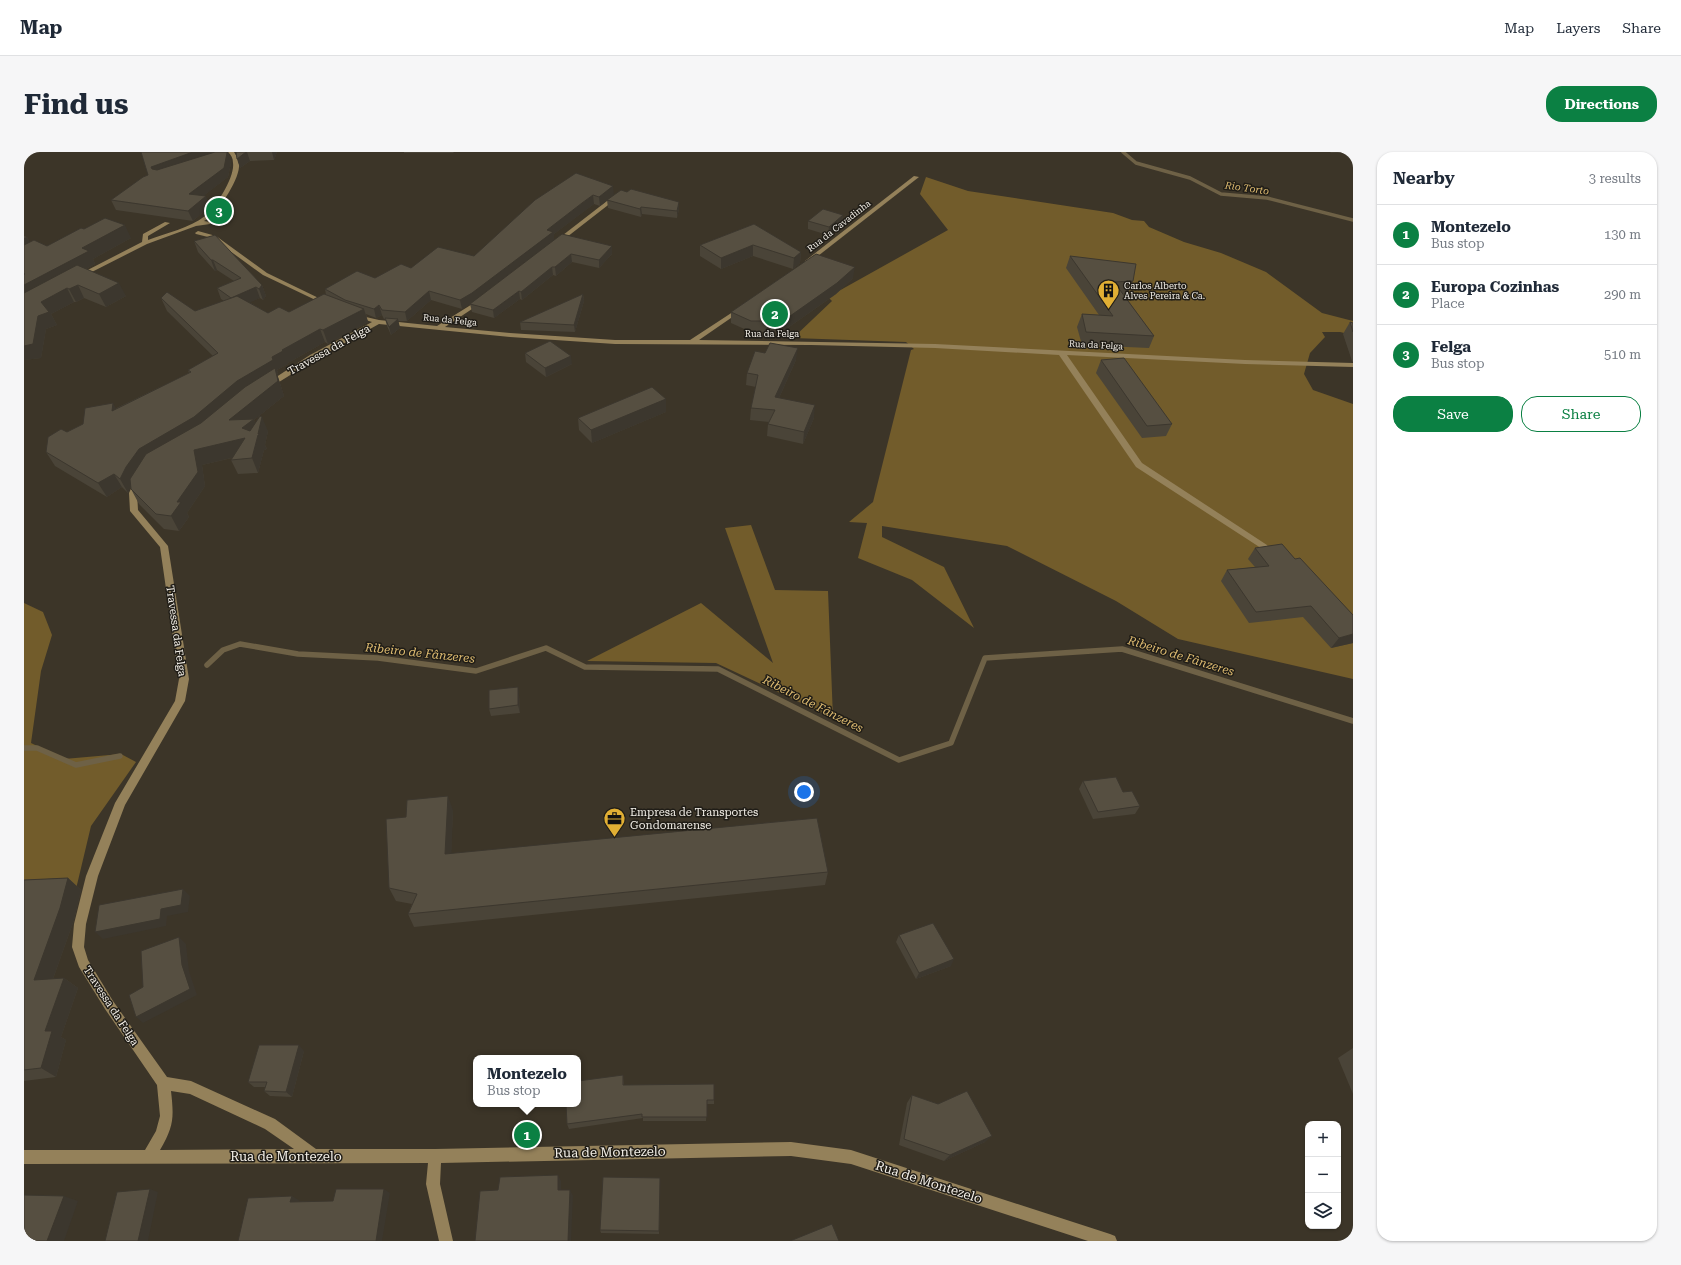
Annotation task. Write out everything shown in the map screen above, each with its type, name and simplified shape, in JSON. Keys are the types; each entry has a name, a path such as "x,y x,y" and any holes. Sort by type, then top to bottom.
{"street":[{"path":"194,229 210,213 232,180 236,170 237,161 232,153 226,156"},
{"name":"Rua da Cavadinha","path":"798,269 916,177"},
{"path":"552,247 620,194"},
{"path":"209,226 208,220 210,213"},
{"path":"145,243 144,236 167,223"},
{"path":"71,281 145,243 160,237 209,226"},
{"path":"194,229 209,226"},
{"name":"Rua da Felga","path":"209,226 211,234 265,274 302,293 341,310 378,322 510,335 615,342 935,346 1245,362 1353,365"},
{"name":"Rua da Felga","path":"194,229 214,236"},
{"path":"440,328 490,294"},
{"path":"692,342 748,304"},
{"name":"Travessa da Felga","path":"260,390 313,357 378,322"},
{"path":"1062,353 1139,465 1264,547"},
{"name":"Travessa da Felga","path":"142,476 133,493 134,511 164,546 184,679 180,701 120,803 92,876 80,924 78,948 83,963 109,1005 163,1083 167,1116 162,1134 149,1156"},
{"path":"163,1083 191,1088 270,1124 314,1156"},
{"name":"Rua de Montezelo","path":"24,1157 435,1156 791,1149 851,1156 1110,1241"},
{"path":"435,1156 433,1184 446,1241"}],"shaded area":[{"path":"926,177 968,191 1113,213 1132,220 1144,221 1149,227 1184,242 1221,253 1266,272 1322,313 1353,321 1353,335 1340,332 1322,332 1325,337 1310,353 1304,374 1313,390 1353,404 1353,679 1178,639 1116,601 1007,546 882,526 882,537 944,567 974,628 912,580 858,558 867,523 849,522 873,502 911,350 914,349 906,342 793,338 832,301 828,297 948,230 920,194"},
{"path":"751,525 775,590 828,591 833,718 716,663 587,661 701,603 773,663 725,528"},
{"path":"24,603 43,612 52,635 41,671 31,743 64,759 121,754 136,762 91,826 76,889 24,894"}],"building":[{"path":"141,152 193,152 151,167 152,169 157,170 215,152 227,153 224,168 189,194 206,196 188,211 111,200 148,175"},
{"path":"236,152 246,152 237,159"},
{"path":"576,173 613,186 599,197 593,195 582,203 547,230 553,232 472,293 460,300 429,291 405,312 382,310 379,305 374,309 345,300 325,289 357,271 375,278 401,264 411,268 438,247 474,256 535,200"},
{"path":"631,189 679,202 677,211 641,207 640,209 607,200 621,190 627,192"},
{"path":"823,209 843,215 829,227 808,221"},
{"path":"105,218 125,225 82,248 89,251 24,285 24,245 34,240 47,246 81,228 84,229"},
{"path":"754,224 801,252 794,258 753,245 721,258 700,245"},
{"path":"562,234 612,246 599,260 571,254 521,292 519,291 493,310 470,304"},
{"path":"215,235 262,285 259,289 256,287 231,298 217,288 241,278 211,260 194,241"},
{"path":"816,254 855,267 837,283 783,321 751,321 731,312"},
{"path":"1070,256 1136,264 1133,281 1114,282 1154,336 1086,332 1082,314 1113,316"},
{"path":"77,265 119,283 99,294 78,285 69,289 67,288 41,302 49,312 38,316 33,344 24,346 24,293"},
{"path":"167,292 195,311 237,296 268,313 279,307 289,312 324,294 364,309 323,330 320,329 282,350 283,351 272,357 273,360 237,381 194,417 139,449 126,467 120,479 114,474 98,483 46,452 48,437 61,429 67,432 83,424 85,408 113,403 112,411 191,372 188,370 218,353 161,298"},
{"path":"583,294 574,325 520,322"},
{"path":"385,318 398,319 389,327"},
{"path":"1350,322 1353,323 1353,332"},
{"path":"550,341 571,356 545,368 525,353"},
{"path":"770,343 798,348 775,397 815,405 804,432 768,424 775,410 751,408 758,375 747,373 755,351 765,353"},
{"path":"1124,358 1172,424 1147,426 1101,360"},
{"path":"275,368 278,381 229,420 254,419 242,428 250,431 260,416 262,417 258,434 261,434 258,435 252,458 231,460 245,438 194,450 198,472 177,502 181,502 171,516 156,514 131,489 130,479 146,454 201,423 245,387"},
{"path":"652,387 666,399 591,430 578,418"},
{"path":"1282,544 1295,559 1300,558 1353,615 1353,634 1339,638 1311,606 1256,612 1227,570 1269,566 1255,548"},
{"path":"518,687 518,705 489,709 489,690"},
{"path":"1116,777 1123,792 1132,791 1140,806 1098,812 1083,781"},
{"path":"448,796 445,854 817,818 828,872 408,914 417,894 389,888 386,819 406,817 407,800"},
{"path":"68,878 60,908 34,980 64,978 45,1031 52,1031 41,1068 24,1070 24,880"},
{"path":"183,889 181,905 161,909 160,919 95,932 99,905"},
{"path":"933,923 954,959 919,973 899,935"},
{"path":"179,937 182,965 190,989 136,1017 129,995 143,987 141,951"},
{"path":"259,1045 299,1045 286,1092 264,1091 267,1082 248,1082"},
{"path":"623,1075 623,1085 714,1084 714,1100 707,1100 707,1117 642,1117 642,1114 567,1124 566,1107 581,1107 581,1081"},
{"path":"967,1091 992,1136 950,1155 904,1139 912,1095 938,1104"},
{"path":"558,1175 558,1190 570,1190 568,1241 475,1241 480,1191 498,1190 500,1177"},
{"path":"603,1177 660,1178 659,1231 600,1230"},
{"path":"150,1189 138,1241 105,1241 117,1192"},
{"path":"336,1189 384,1189 376,1241 238,1241 248,1198 292,1196 290,1202 333,1201"},
{"path":"24,1195 64,1196 47,1241 24,1241"},
{"path":"832,1224 839,1241 790,1241"}],"waterway":[{"name":"Rio Torto","path":"1123,152 1136,163 1190,178 1221,194 1267,198 1353,220"},
{"name":"Ribeiro de Fânzeres","path":"207,665 223,650 240,644 298,654 378,658 476,671 546,648 585,667 718,669 899,760 951,743 985,658 1122,649 1353,721"},
{"name":"Ribeiro de Fânzeres","path":"24,748 37,748 76,765 120,756"}],"place":[{"name":"Felga","path":"219,211"},
{"name":"Carlos Alberto Alves Pereira & Ca.","path":"1109,310"},
{"name":"Europa Cozinhas","path":"775,314"},
{"name":"Empresa de Transportes Gondomarense","path":"614,838"},
{"name":"Montezelo","path":"527,1135"}]}
